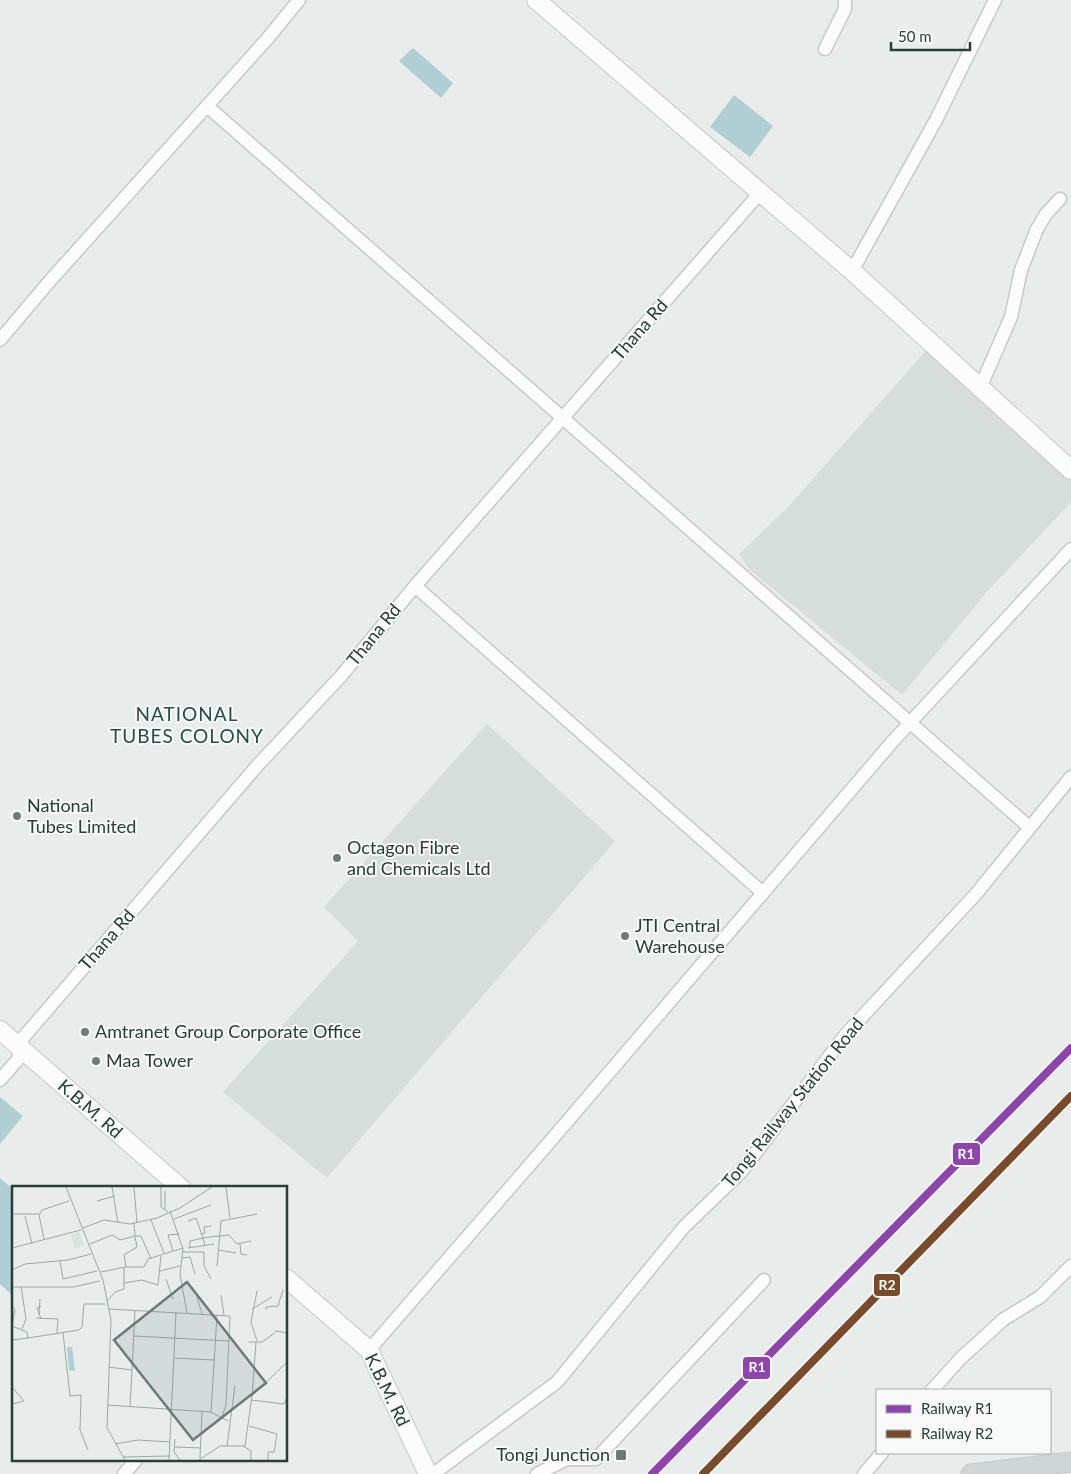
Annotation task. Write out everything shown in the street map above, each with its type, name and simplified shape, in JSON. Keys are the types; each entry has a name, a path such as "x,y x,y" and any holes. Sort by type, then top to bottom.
{"main road":[{"path":"972,1474 1071,1462"}],"street":[{"path":"0,340 48,283 207,106 299,0"},
{"path":"536,0 852,271 1071,470"},
{"path":"825,49 845,9 845,0"},
{"path":"852,271 936,120 995,0"},
{"path":"207,106 1029,827"},
{"name":"Thana Rd","path":"0,1080 20,1057 16,1046 257,766 341,676 414,586 760,193"},
{"path":"980,388 1011,317 1022,270 1037,229 1046,214 1060,199"},
{"path":"369,1350 910,722 1071,549"},
{"path":"414,586 764,892"},
{"name":"Tongi Railway Station Road","path":"434,1474 556,1382 684,1227 741,1172 848,1033 976,894 1071,777"},
{"name":"K.B.M. Rd","path":"0,1030 16,1046 179,1186"},
{"path":"933,1389 961,1358 1004,1319 1040,1297 1071,1266"},
{"name":"K.B.M. Rd","path":"288,1280 369,1350 428,1474"},
{"path":"537,1474 567,1459 596,1459 764,1280"},
{"path":"864,1474 881,1454"},
{"path":"124,1474 134,1462"}],"shaded area":[{"path":"929,347 1071,471 1071,502 985,594 902,695 750,570 739,554 790,505"},
{"name":"Octagon Fibre and Chemicals Ltd","path":"487,724 615,841 327,1178 223,1092 358,941 324,907"}],"water":[{"path":"413,48 453,83 441,98 399,61"},
{"path":"734,95 773,126 750,157 710,127"},
{"path":"0,1097 23,1116 0,1144"},
{"path":"0,1178 12,1188 12,1293 0,1284"}],"rail line":[{"name":"R1","path":"652,1474 1071,1048"},
{"name":"R2","path":"703,1474 1071,1096"}],"place":[{"name":"National Tubes Limited","path":"17,816"},
{"name":"Octagon Fibre and Chemicals Ltd","path":"337,858"},
{"name":"JTI Central Warehouse","path":"625,936"},
{"name":"Amtranet Group Corporate Office","path":"85,1032"},
{"name":"Maa Tower","path":"96,1061"},
{"name":"Tongi Junction","path":"621,1455"}],"district":[{"name":"NATIONAL TUBES COLONY","path":"187,725"}]}
